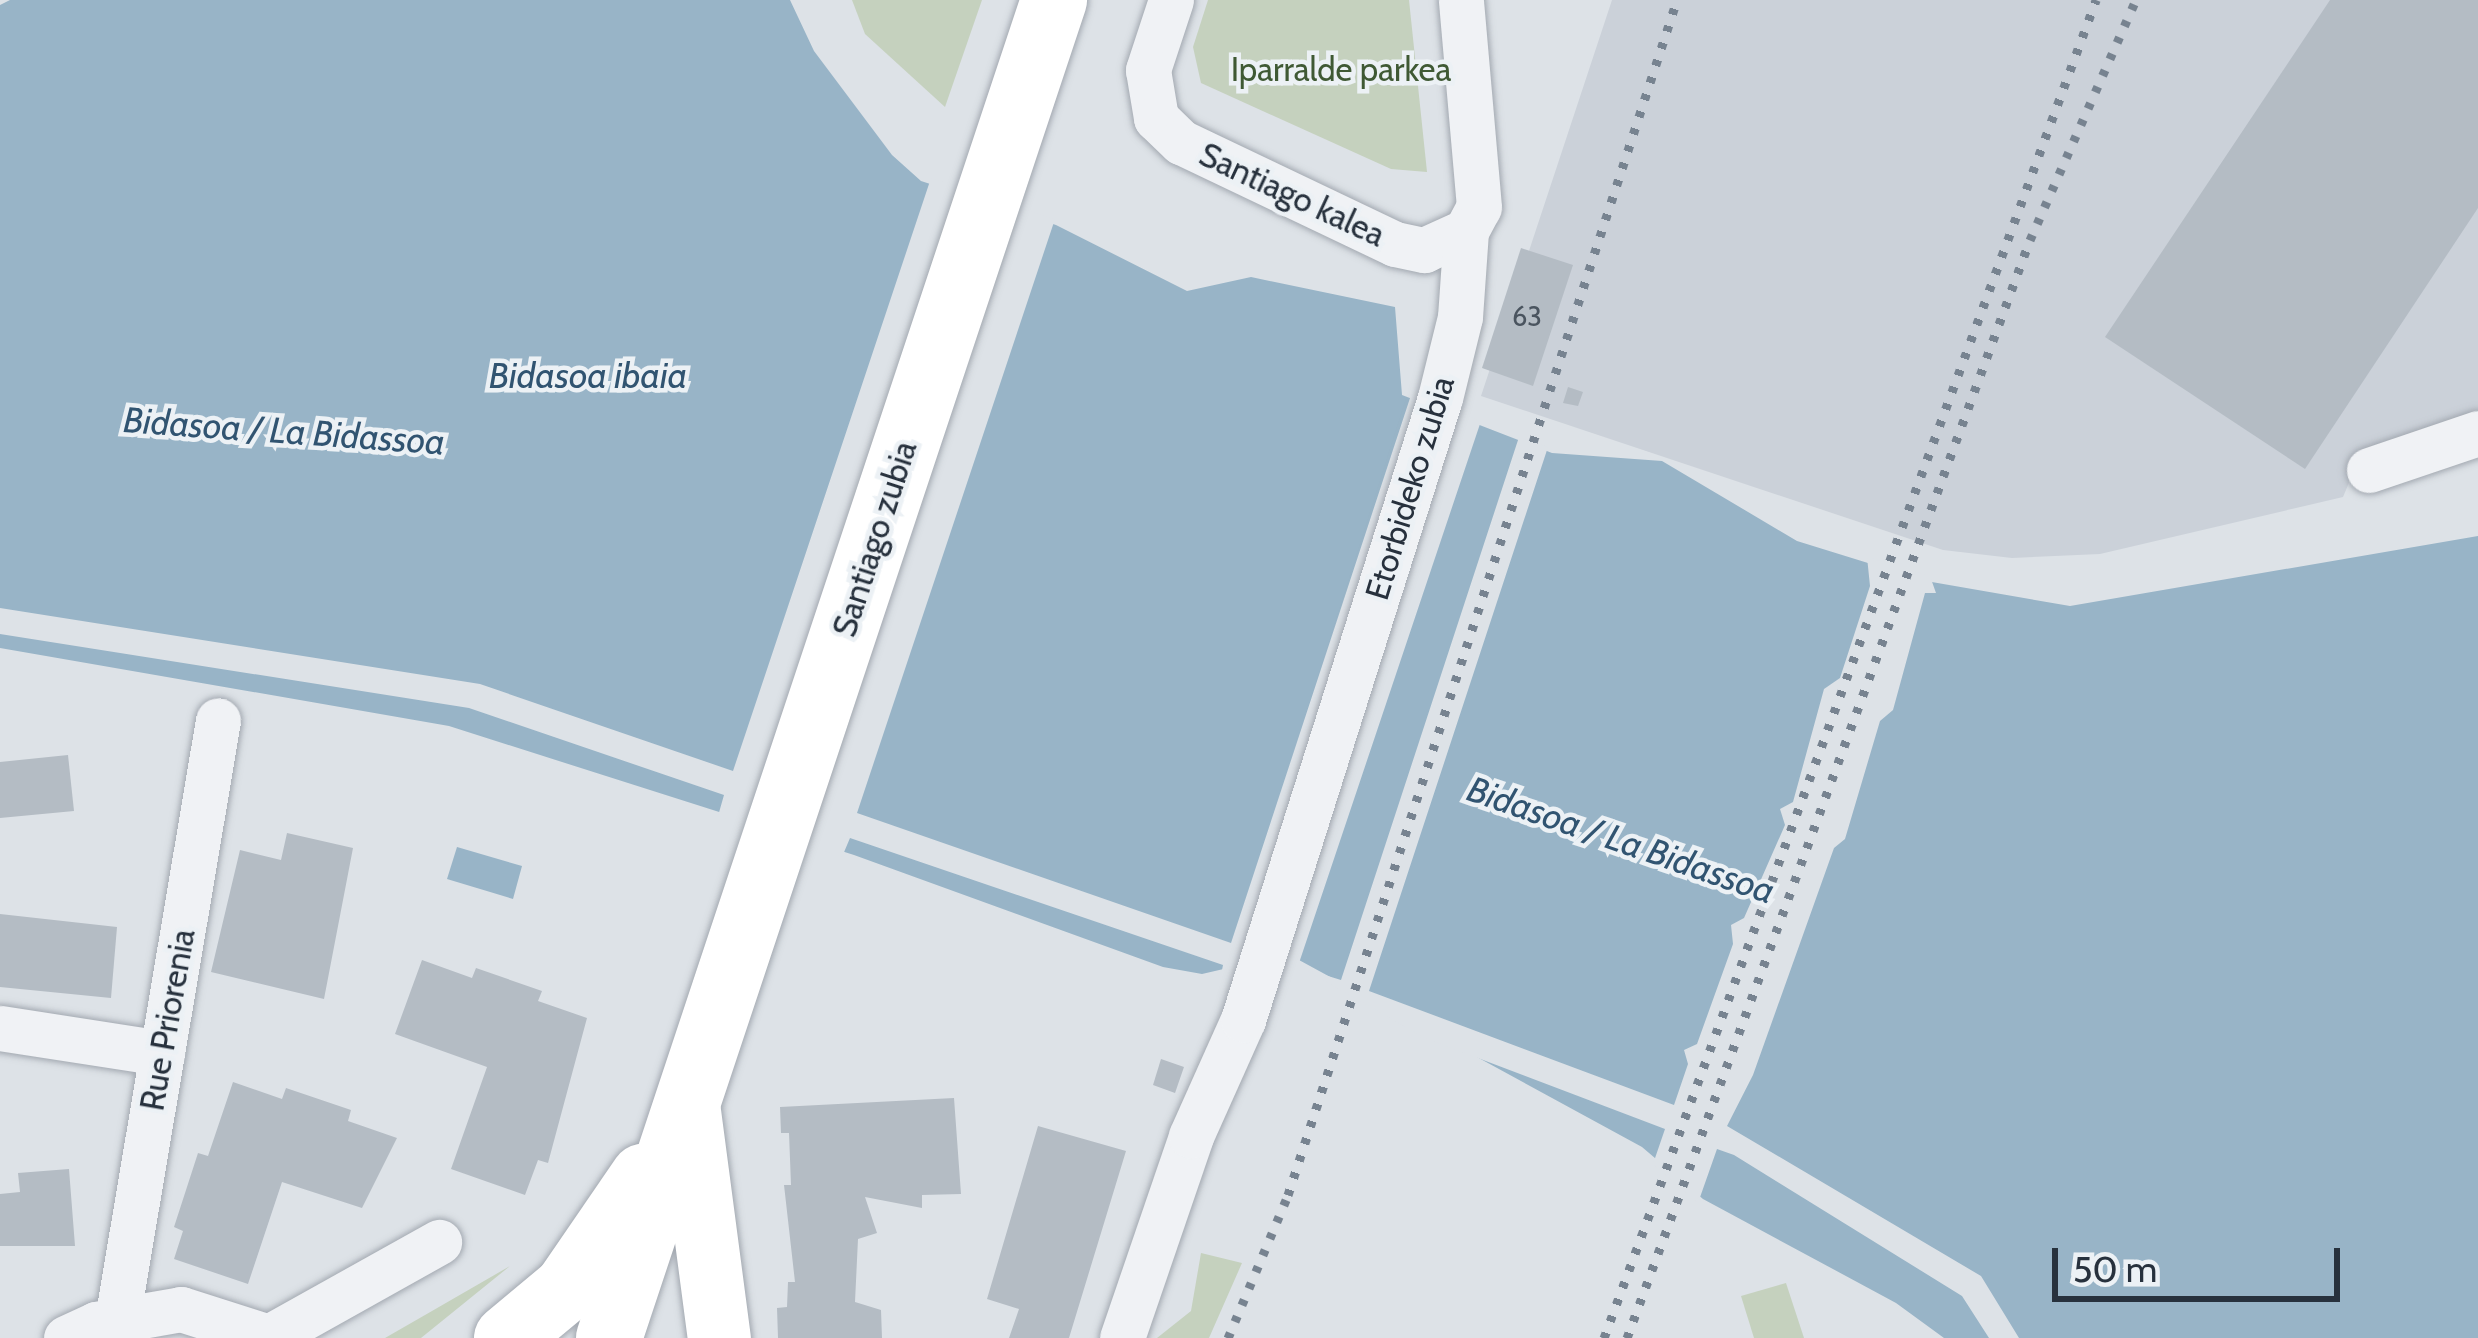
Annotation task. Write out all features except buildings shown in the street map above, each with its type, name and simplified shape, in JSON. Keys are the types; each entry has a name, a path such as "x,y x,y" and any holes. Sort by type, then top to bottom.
{"main road":[{"name":"Santiago zubia","path":"609,1338 746,946 860,582 1054,0"},
{"path":"507,1338 566,1288 689,1111"},
{"path":"689,1111 719,1338"}],"street":[{"name":"Santiago kalea","path":"1171,0 1147,97 1181,142 1395,244 1424,250 1466,231"},
{"path":"1461,0 1481,187 1466,231"},
{"name":"Etorbideko zubia","path":"1122,1338 1191,1136 1243,1020 1440,398 1460,317 1466,231"},
{"path":"2369,470 2478,434"},
{"name":"Rue Priorenia","path":"117,1320 218,720"},
{"path":"0,1028 162,1053"},
{"path":"66,1338 117,1320 181,1309 268,1337 439,1242"}],"shaded area":[{"path":"1612,0 2478,0 2478,410 2359,459 2343,497 2100,554 2012,558 1943,550 1481,396"}],"green space":[{"path":"852,0 982,0 945,107 865,34"},
{"name":"Iparralde parkea","path":"1208,0 1409,0 1427,172 1391,169 1201,83 1193,47"},
{"path":"1201,1253 1242,1263 1209,1338 1157,1338 1191,1311"},
{"path":"510,1266 421,1338 385,1338 432,1311"},
{"path":"1786,1283 1804,1338 1754,1338 1741,1296"}],"water":[{"path":"10,0 790,0 814,51 892,155 921,181 1056,225 1187,291 1251,277 1395,307 1402,395 1552,453 1662,461 1797,541 1926,581 2070,606 2478,536 2478,1338 1944,1338 1896,1303 1703,1199 1642,1147 1288,954 1202,974 1163,967 854,855 449,726 0,648 0,5"},
{"path":"457,847 522,866 513,899 447,879"}],"pier":[{"path":"931,178 1055,219 857,813 1231,943 1412,392 1481,421 1298,966 1287,960 1221,975 1223,965 850,838 842,857 718,816 724,795 469,708 0,634 0,608 480,684 733,771"},
{"path":"1519,437 1548,447 1369,991 1674,1105 1688,1064 1684,1050 1697,1044 1733,944 1731,925 1744,918 1785,825 1780,809 1793,802 1824,689 1840,678 1870,586 1867,557 1930,576 1936,593 1925,593 1893,710 1880,721 1845,839 1834,848 1753,1075 1727,1126 1981,1276 2019,1338 1989,1338 1962,1296 1734,1155 1717,1149 1698,1203 1653,1164 1665,1129 1425,1038 1302,968 1341,980"}],"railway":[{"path":"1228,1338 1288,1195 1677,0"},
{"path":"1604,1338 2096,0"},
{"path":"1627,1338 2030,240 2136,0"}],"water label":[{"name":"Bidasoa ibaia","path":"588,376"},
{"name":"Bidasoa / La Bidassoa","path":"284,431"},
{"name":"Bidasoa / La Bidassoa","path":"1621,840"}]}
